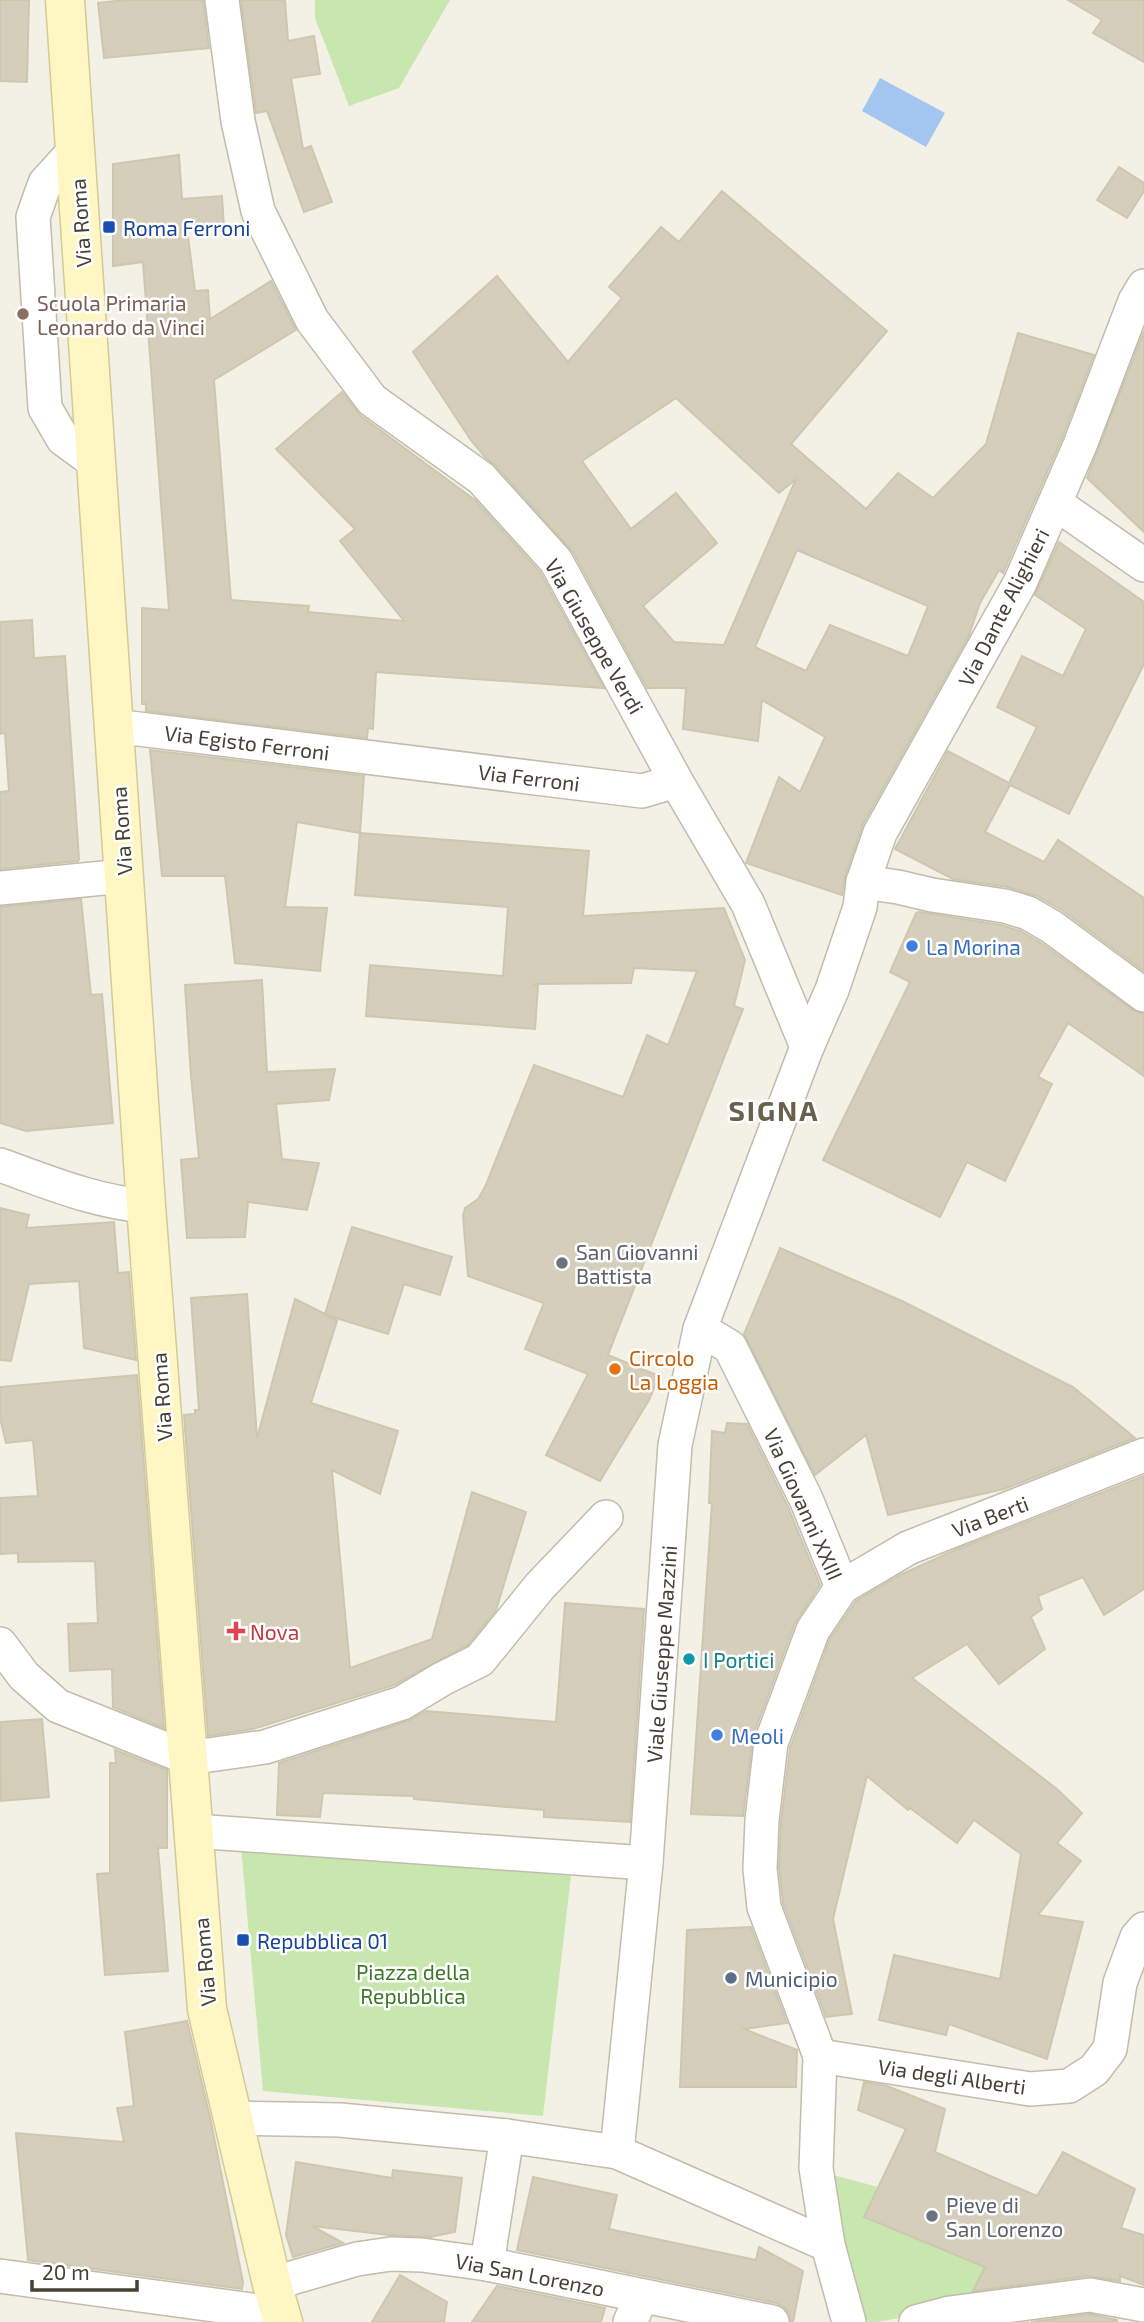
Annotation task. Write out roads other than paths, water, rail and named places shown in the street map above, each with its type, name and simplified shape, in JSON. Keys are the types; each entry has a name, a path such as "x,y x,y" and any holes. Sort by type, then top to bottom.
{"main road":[{"name":"Via Roma","path":"65,0 146,1206 207,2009 233,2118 284,2305"}],"street":[{"name":"Via Giuseppe Verdi","path":"222,0 238,121 258,211 312,320 372,400 481,478 556,561 676,781 748,904 807,1047"},
{"name":"Via Dante Alighieri","path":"807,1047 836,978 860,907 863,882 880,832 1020,583 1080,445 1135,301 1144,286"},
{"path":"1055,503 1144,565"},
{"name":"Via Egisto Ferroni","path":"114,726 381,759"},
{"name":"Via Ferroni","path":"381,759 642,791 676,781"},
{"path":"0,888 124,876"},
{"path":"863,882 1005,906 1028,913 1052,927 1144,995"},
{"path":"700,1329 807,1047"},
{"path":"0,1165 96,1198 146,1206"},
{"name":"Viale Giuseppe Mazzini","path":"646,1863 675,1445 700,1329"},
{"name":"Via Giovanni XXIII","path":"700,1329 730,1347 806,1499 842,1587 813,1630 771,1743 762,1820 760,1869 764,1907 820,2056"},
{"name":"Via Berti","path":"842,1587 908,1548 1144,1455"},
{"path":"0,1644 24,1675 58,1706 188,1758 265,1747 402,1703 480,1660 540,1587 606,1517"},
{"path":"194,1831 646,1863 617,2152"},
{"name":"Via degli Alberti","path":"820,2056 1030,2089 1069,2086 1094,2070 1111,2049 1120,1983 1137,1937 1144,1928"},
{"path":"820,2056 816,2168 828,2245 849,2322"},
{"path":"233,2118 340,2120 508,2136 617,2152 828,2245"},
{"path":"486,2264 508,2136"},
{"name":"Via San Lorenzo","path":"284,2305 357,2259 391,2254 422,2255 486,2264 636,2309 772,2322"},
{"path":"0,2276 284,2305"},
{"path":"916,2322 950,2313 1090,2295 1144,2305"}],"water":[{"path":"880,78 945,113 926,147 862,111"}],"place":[{"name":"Roma Ferroni","path":"109,227"},
{"name":"Scuola Primaria Leonardo da Vinci","path":"23,314"},
{"name":"La Morina","path":"912,946"},
{"name":"San Giovanni Battista","path":"562,1263"},
{"name":"Circolo La Loggia","path":"615,1369"},
{"name":"Nova","path":"236,1631"},
{"name":"I Portici","path":"689,1659"},
{"name":"Meoli","path":"717,1735"},
{"name":"Repubblica 01","path":"243,1940"},
{"name":"Municipio","path":"731,1978"},
{"name":"Pieve di San Lorenzo","path":"932,2216"}],"district":[{"name":"SIGNA","path":"774,1110"}],"park label":[{"name":"Piazza della Repubblica","path":"413,1983"}]}
